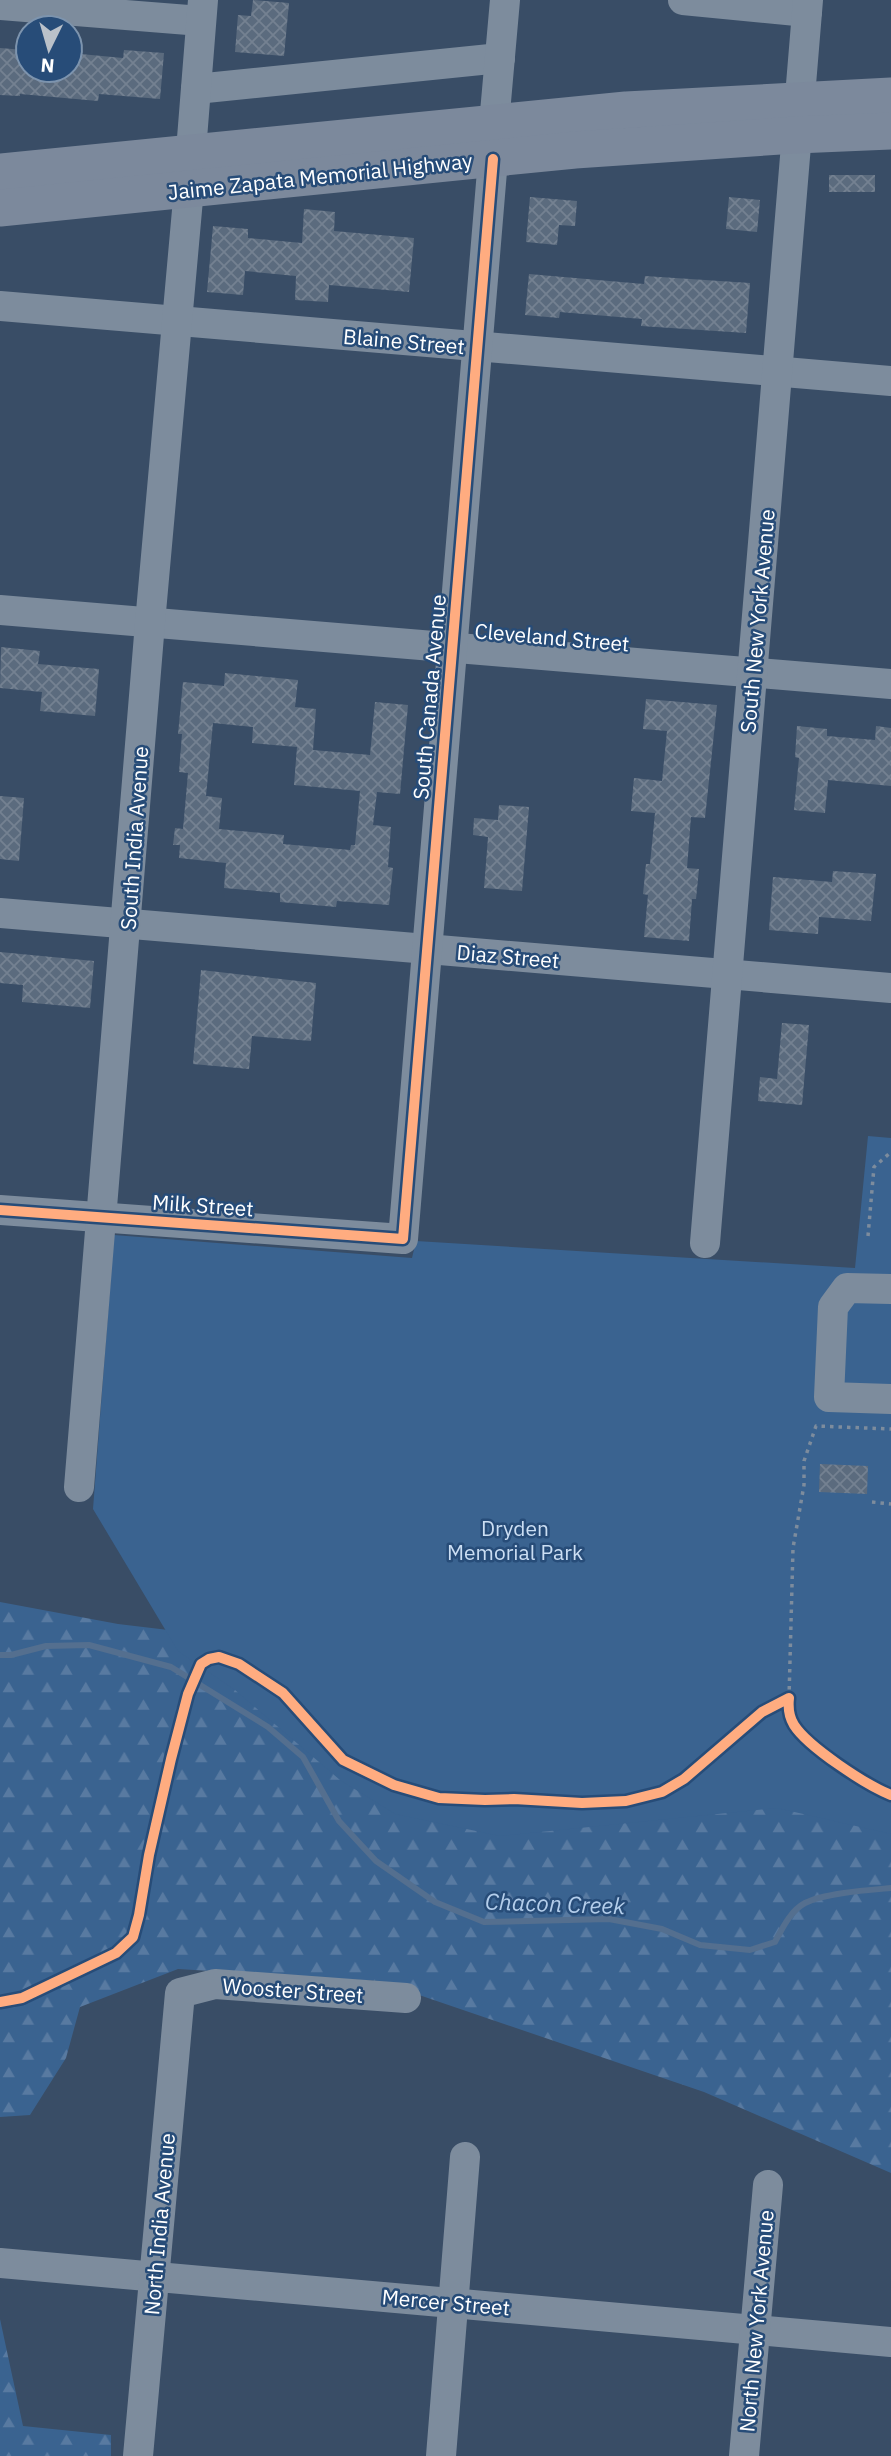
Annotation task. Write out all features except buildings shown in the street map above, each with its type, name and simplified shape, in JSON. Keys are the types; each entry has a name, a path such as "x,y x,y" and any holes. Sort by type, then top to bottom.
{"main road":[{"name":"Jaime Zapata Memorial Highway","path":"0,172 191,151 494,142 588,149 798,117 891,96"},
{"name":"Jaime Zapata Memorial Highway","path":"798,117 891,131"},
{"name":"Jaime Zapata Memorial Highway","path":"0,208 189,188 494,142"},
{"path":"0,191 146,175 175,166 191,151"}],"street":[{"name":"South Canada Avenue","path":"403,1239 505,0"},
{"path":"682,0 807,6"},
{"path":"0,5 202,11 191,151"},
{"name":"South New York Avenue","path":"705,1243 807,6"},
{"path":"196,89 500,58"},
{"name":"South India Avenue","path":"79,1487 150,623 189,188"},
{"name":"Blaine Street","path":"0,306 891,381"},
{"name":"Cleveland Street","path":"0,610 891,684"},
{"name":"Diaz Street","path":"0,913 891,988"},
{"name":"Milk Street","path":"0,1210 403,1239"},
{"path":"891,1289 847,1288 839,1296 833,1307 829,1397 891,1399"},
{"name":"Wooster Street","path":"180,1993 215,1984 406,1998"},
{"name":"North India Avenue","path":"138,2456 180,1993"},
{"path":"441,2456 465,2157"},
{"name":"North New York Avenue","path":"744,2456 768,2185"},
{"name":"Mercer Street","path":"0,2263 891,2342"}],"path":[{"path":"868,1236 874,1167 891,1152"},
{"path":"786,1702 793,1548 804,1485 804,1461 816,1426 891,1429"},
{"path":"872,1502 891,1504"}],"green space":[{"name":"Dryden Memorial Park","path":"868,1136 891,1138 891,1834 777,1808 500,1836 395,1814 340,1780 235,1690 178,1651 93,1509 114,1235 412,1258 416,1241 855,1268"},
{"path":"0,1602 118,1624 185,1632 891,1812 891,2173 704,2092 378,1981 178,1969 80,2007 66,2058 30,2115 0,2117"},
{"path":"0,2319 23,2426 111,2435 111,2456 0,2456"}],"waterway":[{"name":"Chacon Creek","path":"0,1655 11,1655 46,1646 89,1645 171,1667 268,1727 303,1757 339,1821 376,1861 435,1902 484,1922 609,1919 662,1929 700,1945 750,1950 775,1942 791,1915 805,1903 835,1894 891,1888"}],"cycle path":[{"path":"0,1210 403,1239 493,159"},
{"path":"0,2002 22,1998 116,1953 133,1937 149,1855 188,1694 201,1664 209,1659 219,1657 239,1664 283,1693 343,1760 394,1785 439,1798 582,1803 626,1801 662,1792 684,1779 762,1712 789,1698 792,1722 801,1734 853,1774 891,1795"}]}
